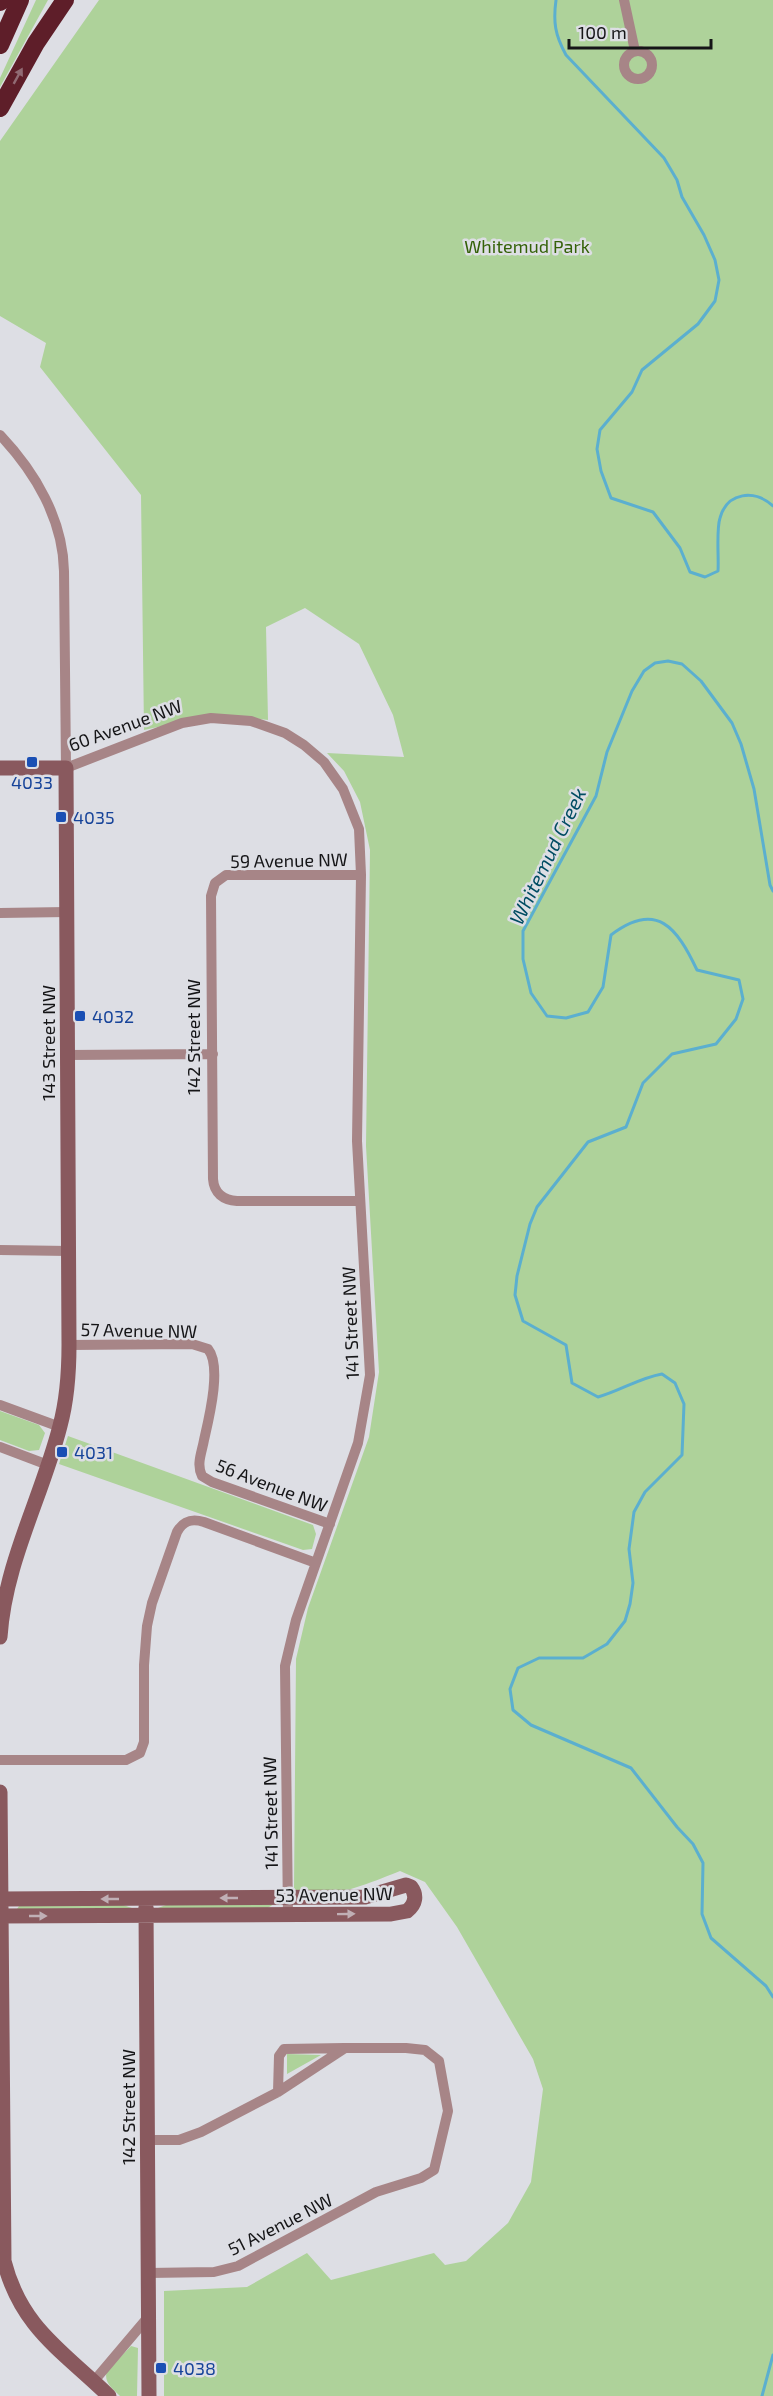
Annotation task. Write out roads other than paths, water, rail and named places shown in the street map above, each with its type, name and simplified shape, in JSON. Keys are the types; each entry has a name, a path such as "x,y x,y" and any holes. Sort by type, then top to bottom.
{"highway":[{"path":"0,45 20,0"},
{"path":"36,43 44,21 56,0"},
{"path":"0,108 36,43 65,0"}],"street":[{"path":"624,0 635,51"},
{"name":"143 Street NW","path":"0,435 47,501 63,551 69,1251 68,1379 60,1427 15,1560 6,1593 0,1636"},
{"name":"60 Avenue NW","path":"0,768 66,768 182,723 224,718 251,721 285,733 324,762"},
{"name":"141 Street NW","path":"288,1915 285,1666 296,1620 358,1443 365,1414 370,1375 359,1201 357,1123 360,839 356,820 343,789 324,762"},
{"name":"59 Avenue NW","path":"218,880 232,875 361,875"},
{"name":"142 Street NW","path":"218,880 211,896 213,1179 215,1189 219,1195 237,1201 359,1201"},
{"path":"0,913 67,912"},
{"path":"68,1055 213,1054"},
{"path":"0,1250 69,1251"},
{"name":"57 Avenue NW","path":"69,1345 192,1344 208,1349 214,1359 215,1368 200,1461 202,1476"},
{"path":"0,1405 60,1427"},
{"path":"0,1447 48,1465"},
{"name":"56 Avenue NW","path":"202,1476 212,1482 330,1524"},
{"path":"0,1760 126,1760 140,1753 144,1742 144,1648 149,1614 177,1533 188,1521 204,1522 316,1563"},
{"path":"0,1792 3,2269 19,2302 34,2325 47,2340 94,2380 109,2396"},
{"name":"53 Avenue NW","path":"0,1899 365,1897 406,1885 411,1887 415,1896 411,1908 402,1913 1,1916"},
{"name":"142 Street NW","path":"146,1899 149,2396"},
{"path":"147,2140 179,2140 195,2135 278,2092 345,2048"},
{"path":"278,2092 279,2056 284,2049 345,2048"},
{"name":"51 Avenue NW","path":"148,2273 214,2272 238,2266 376,2192 421,2178 434,2170 448,2111 439,2061 425,2050 345,2048"},
{"path":"94,2380 149,2316"}],"waterway":[{"name":"Whitemud Creek","path":"556,0 556,28 566,55 664,158 677,180 682,197 704,235 715,260 719,280 715,301 698,324 642,370 632,392 600,430 597,449 601,471 611,498 653,512 680,548 690,572 705,577 718,571 719,523 729,503 735,498 750,495 773,506"},
{"name":"Whitemud Creek","path":"773,891 770,885 754,789 741,744 732,723 701,681 682,664 668,661 655,663 644,671 632,691 607,752 596,796 523,931 523,959 531,993 547,1016 566,1018 588,1012 603,987 611,935 627,925 641,920 653,920 673,931 682,942 697,970 739,980 743,999 736,1019 716,1044 672,1054 643,1083 626,1127 588,1142 537,1207 530,1224 517,1276 515,1295 523,1321 566,1345 572,1383 598,1397 645,1378 662,1374 675,1383 684,1404 682,1455 645,1492 634,1512 629,1549 633,1583 625,1621 607,1644 583,1658 539,1658 518,1668 510,1689 513,1710 531,1725 631,1768 693,1844 703,1863 702,1914 711,1938 766,1986 773,1997"},
{"name":"Whitemud Creek","path":"762,2396 773,2355"}],"place":[{"name":"4033","path":"32,762"},
{"name":"4035","path":"61,817"},
{"name":"4032","path":"80,1016"},
{"name":"4031","path":"62,1452"},
{"name":"4038","path":"161,2368"}],"park label":[{"name":"Whitemud Park","path":"527,246"}]}
